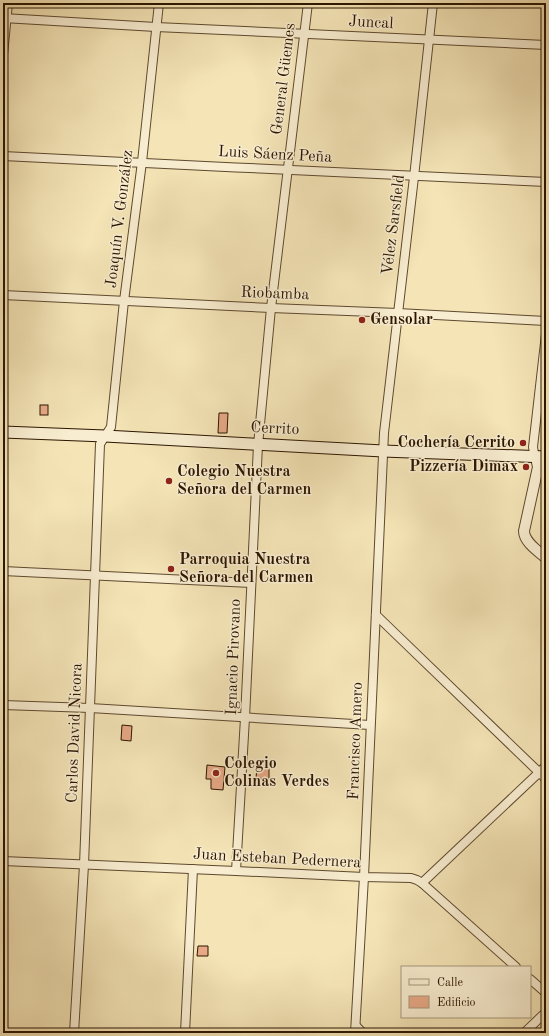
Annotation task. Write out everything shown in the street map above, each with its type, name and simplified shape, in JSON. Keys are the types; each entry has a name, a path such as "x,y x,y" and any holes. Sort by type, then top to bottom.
{"main road":[{"name":"Cerrito","path":"3,432 383,451 541,457"}],"street":[{"path":"3,55 5,18 8,3"},
{"name":"Joaquín V. González","path":"105,436 111,427 124,300 142,162 159,3"},
{"name":"General Güemes","path":"258,445 271,308 308,3"},
{"name":"Vélez Sarsfield","path":"383,451 433,3"},
{"name":"Juncal","path":"5,18 546,45"},
{"name":"Luis Sáenz Peña","path":"3,156 414,177 546,182"},
{"name":"Riobamba","path":"3,295 546,321"},
{"path":"546,334 533,447 534,454 541,457 524,531 524,536 527,540 546,558"},
{"name":"Carlos David Nicora","path":"74,1033 84,865 100,444 105,436"},
{"name":"Ignacio Pirovano","path":"236,871 258,445"},
{"name":"Francisco Amero","path":"356,1029 383,451"},
{"path":"3,570 251,583"},
{"path":"376,615 546,779"},
{"path":"3,705 90,708 370,725"},
{"path":"422,883 546,766"},
{"name":"Juan Esteban Pedernera","path":"3,861 411,878 422,883 515,966"},
{"path":"185,1033 193,869"},
{"path":"531,980 546,993"},
{"path":"524,1033 546,1012"},
{"path":"356,1029 363,1033"}],"building":[{"path":"40,405 48,405 48,415 40,415"},
{"path":"219,413 228,413 227,433 218,433"},
{"path":"122,725 132,726 131,741 121,740"},
{"name":"Colegio Colinas Verdes","path":"207,765 225,767 223,790 211,789 211,779 206,779"},
{"path":"257,767 269,768 269,779 256,778"},
{"path":"198,946 208,946 208,956 197,956"}],"place":[{"name":"Gensolar","path":"362,320"},
{"name":"Cochería Cerrito","path":"523,443"},
{"name":"Pizzería Dimax","path":"526,467"},
{"name":"Colegio Nuestra Señora del Carmen","path":"169,481"},
{"name":"Parroquia Nuestra Señora del Carmen","path":"171,569"},
{"name":"Colegio Colinas Verdes","path":"216,773"}]}
